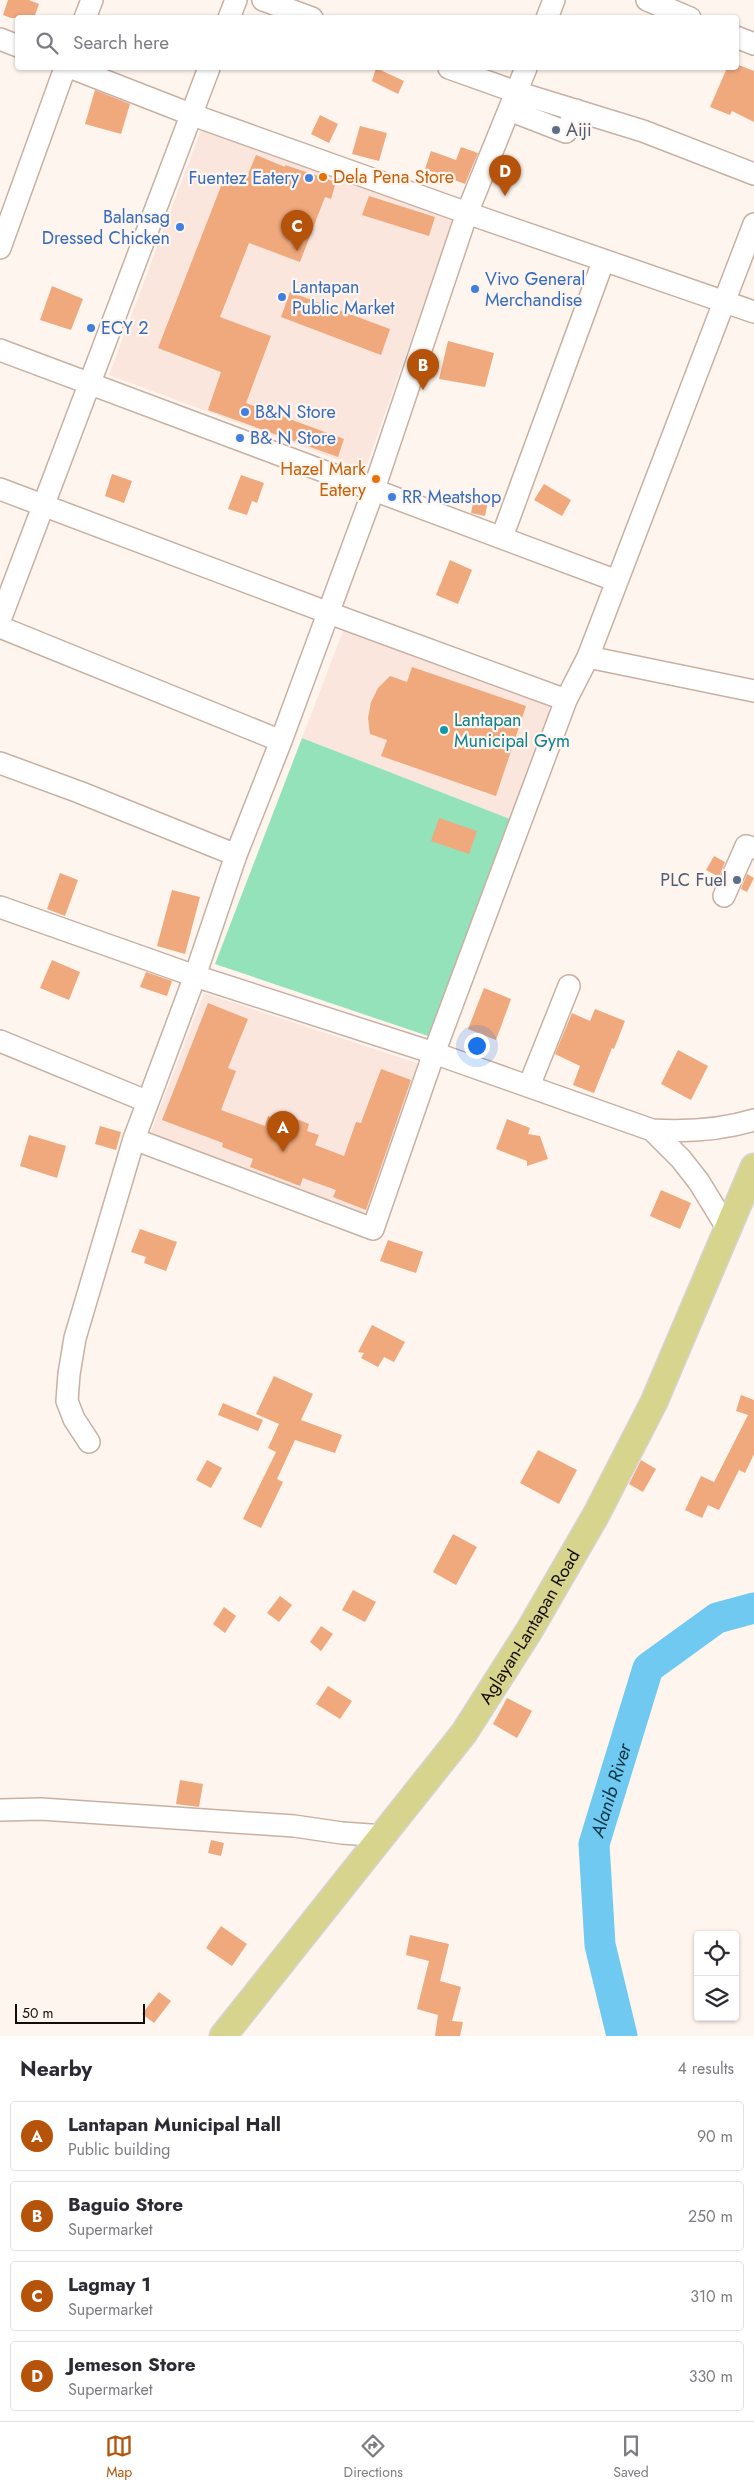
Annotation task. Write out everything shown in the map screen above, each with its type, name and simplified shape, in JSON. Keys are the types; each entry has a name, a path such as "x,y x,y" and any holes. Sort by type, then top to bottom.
{"main road":[{"name":"Aglayan-Lantapan Road","path":"223,2036 384,1836 464,1732 529,1631 591,1523 654,1402 729,1231 754,1167"}],"street":[{"path":"86,15 92,0"},
{"path":"230,15 236,0"},
{"path":"263,0 304,15"},
{"path":"548,15 554,0"},
{"path":"647,0 683,15"},
{"path":"739,37 754,44"},
{"path":"0,39 15,45"},
{"path":"0,248 65,70"},
{"path":"77,70 190,114 466,214 754,312"},
{"path":"0,620 208,70"},
{"path":"453,70 513,101 566,132 576,110 643,131 754,174"},
{"path":"89,1442 74,1419 67,1401 75,1338 146,1101 195,976 236,855 281,741 374,489 466,214 525,70"},
{"path":"134,1139 373,1229 434,1053 566,700 588,657 754,224"},
{"path":"502,537 604,262"},
{"path":"0,350 616,581"},
{"path":"0,490 566,700"},
{"path":"0,627 281,741"},
{"path":"588,657 754,691"},
{"path":"0,763 79,792 236,855"},
{"path":"724,896 746,846 754,848"},
{"path":"0,907 195,976 434,1053 652,1130 682,1132 720,1128 754,1120"},
{"path":"528,1086 569,986"},
{"path":"0,1041 146,1101"},
{"path":"652,1130 681,1159 699,1182 729,1231"},
{"path":"0,1810 41,1809 294,1826 342,1833 384,1836"}],"shaded area":[{"name":"Lantapan Public Market","path":"201,130 454,219 365,470 109,375"},
{"path":"343,631 554,706 510,819 302,738"},
{"path":"204,993 423,1065 370,1215 150,1134"}],"green space":[{"path":"302,738 510,819 431,1037 215,964"}],"building":[{"path":"8,0 29,0 39,4 35,15 15,15 15,18 11,18 3,15"},
{"path":"739,65 754,71 754,122 732,111 730,115 710,107 726,70 739,70"},
{"path":"375,70 380,70 404,81 398,94 372,81"},
{"path":"95,90 130,104 121,134 85,124"},
{"path":"320,115 338,124 329,143 311,134"},
{"path":"360,126 387,133 379,161 352,154"},
{"path":"461,147 478,153 465,184 425,169 431,151 456,160"},
{"path":"256,155 285,167 285,165 336,182 331,199 325,197 300,262 249,243 220,317 271,336 246,403 344,439 338,457 208,410 221,372 158,348 225,176 244,184"},
{"path":"369,196 435,217 429,236 362,215"},
{"path":"52,286 83,299 71,330 40,320"},
{"path":"290,292 390,329 381,355 281,317"},
{"path":"448,341 494,353 485,387 439,379"},
{"path":"112,474 132,481 124,503 105,496"},
{"path":"241,475 264,483 257,503 252,501 247,515 228,509"},
{"path":"544,484 571,500 562,516 534,500"},
{"path":"474,498 488,501 485,516 471,513"},
{"path":"450,560 472,570 458,604 436,595"},
{"name":"Lantapan Municipal Gym","path":"412,667 526,706 496,796 381,756 387,740 370,734 368,718 371,702 378,688 390,676 407,682"},
{"path":"439,818 477,831 469,854 431,841"},
{"path":"714,856 725,862 719,877 706,870"},
{"path":"60,873 78,880 65,916 47,909"},
{"path":"747,874 754,878 747,892 741,889"},
{"path":"172,890 200,897 185,954 157,946"},
{"path":"52,960 80,972 69,1000 40,988"},
{"path":"146,972 172,981 167,996 140,987"},
{"path":"484,988 511,999 496,1040 468,1029"},
{"path":"208,1003 248,1019 228,1068 236,1071 221,1110 265,1126 268,1116 282,1121 284,1114 309,1124 307,1131 319,1135 315,1145 344,1156 356,1122 361,1123 381,1069 411,1080 366,1210 333,1197 336,1190 303,1178 300,1186 250,1167 253,1159 222,1147 223,1143 162,1120"},
{"path":"595,1009 625,1021 594,1093 573,1085 580,1066 555,1054 572,1013 590,1021"},
{"path":"678,1050 708,1066 691,1100 661,1084"},
{"path":"507,1119 530,1128 528,1134 540,1136 548,1159 527,1166 527,1161 496,1149"},
{"path":"100,1126 121,1132 116,1150 95,1144"},
{"path":"29,1135 66,1146 57,1178 20,1166"},
{"path":"661,1190 691,1203 680,1229 650,1216"},
{"path":"140,1229 177,1242 166,1271 144,1263 146,1257 131,1252"},
{"path":"388,1240 423,1252 416,1273 380,1261"},
{"path":"372,1325 405,1342 394,1362 384,1357 378,1367 361,1358 364,1353 358,1352"},
{"path":"274,1376 313,1394 301,1420 342,1435 335,1453 295,1440 277,1479 283,1482 261,1528 243,1519 276,1452 268,1448 279,1424 256,1414"},
{"path":"741,1395 754,1400 754,1454 745,1473 739,1470 719,1510 708,1505 702,1518 685,1510 701,1476 714,1482 748,1415 736,1411"},
{"path":"223,1403 263,1420 258,1431 218,1415"},
{"path":"538,1450 577,1470 559,1504 520,1483"},
{"path":"207,1460 222,1468 211,1488 196,1480"},
{"path":"641,1460 656,1469 643,1492 629,1484"},
{"path":"453,1534 477,1547 456,1585 433,1572"},
{"path":"353,1590 376,1602 365,1622 342,1610"},
{"path":"280,1596 292,1605 279,1622 267,1613"},
{"path":"224,1607 236,1616 225,1633 213,1624"},
{"path":"321,1626 333,1634 321,1651 310,1642"},
{"path":"328,1686 352,1701 340,1719 316,1704"},
{"path":"507,1698 532,1711 517,1738 493,1724"},
{"path":"180,1780 203,1784 199,1807 176,1804"},
{"path":"211,1840 224,1843 221,1856 208,1853"},
{"path":"221,1926 247,1944 232,1966 206,1948"},
{"path":"410,1935 449,1944 440,1981 461,1987 452,2021 463,2022 460,2036 435,2036 438,2015 417,2009 429,1961 406,1955"},
{"path":"159,1992 171,2001 154,2023 142,2014"}],"waterway":[{"name":"Alanib River","path":"622,2036 600,1945 594,1844 648,1668 717,1618 754,1608"}],"place":[{"name":"Aiji","path":"556,130"},
{"name":"Dela Pena Store","path":"323,177"},
{"name":"Fuentez Eatery","path":"309,178"},
{"name":"Jemeson Store","path":"505,196"},
{"name":"Balansag Dressed Chicken","path":"180,227"},
{"name":"Lagmay 1","path":"297,251"},
{"name":"Vivo General Merchandise","path":"475,289"},
{"name":"Lantapan Public Market","path":"282,297"},
{"name":"ECY 2","path":"91,328"},
{"name":"Baguio Store","path":"423,390"},
{"name":"B&N Store","path":"245,412"},
{"name":"B& N Store","path":"240,438"},
{"name":"Hazel Mark Eatery","path":"376,479"},
{"name":"RR Meatshop","path":"392,497"},
{"name":"Lantapan Municipal Gym","path":"444,730"},
{"name":"PLC Fuel","path":"737,880"},
{"name":"Lantapan Municipal Hall","path":"283,1152"}]}
